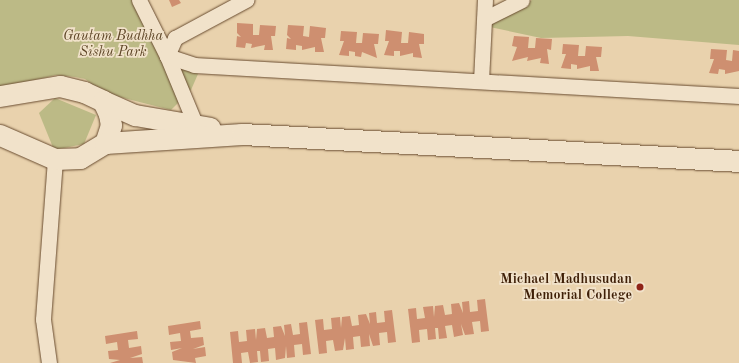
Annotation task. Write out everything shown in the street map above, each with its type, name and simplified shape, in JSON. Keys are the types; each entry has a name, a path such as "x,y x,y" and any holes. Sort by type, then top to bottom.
{"street":[{"path":"139,0 167,56 196,126"},
{"path":"167,56 175,38 246,0"},
{"path":"481,81 486,18 485,0"},
{"path":"486,18 522,0"},
{"path":"167,56 194,65 739,96"},
{"path":"0,96 60,86 103,101 135,115 242,134 739,161"},
{"path":"103,101 111,126 105,143"},
{"path":"0,135 55,159 80,158 105,143 242,134"},
{"path":"49,363 43,319 55,159"}],"green space":[{"name":"Gautam Budhha Sishu Park","path":"0,0 147,0 158,39 191,63 198,74 191,90 171,110 104,93 85,79 75,77 56,75 0,88"},
{"path":"532,0 739,0 739,45 628,36 541,38 485,26"},
{"path":"55,98 96,115 84,144 54,150 39,113"}],"building":[{"path":"169,0 179,0 181,3 172,7"},
{"path":"237,23 253,24 253,35 259,35 260,25 276,26 275,36 271,36 273,50 264,50 265,45 251,48 252,44 246,43 245,48 236,47 237,36 241,37 237,33"},
{"path":"288,25 304,26 303,36 309,37 310,26 326,28 325,38 321,38 324,52 315,52 315,47 302,50 302,46 296,45 296,50 286,49 287,38 291,39 287,35"},
{"path":"386,30 402,32 401,43 408,43 409,32 424,34 424,44 419,44 422,58 413,57 413,53 400,56 400,51 394,51 394,56 384,55 389,41 385,41"},
{"path":"341,31 357,32 356,43 362,43 363,33 379,34 378,44 374,44 377,58 362,52 361,57 355,56 355,52 349,51 349,56 339,55 344,41 340,41"},
{"path":"514,36 529,37 528,48 535,48 536,38 552,39 551,50 547,49 549,64 540,63 541,58 527,61 528,57 512,61 517,47 512,46"},
{"path":"563,44 579,45 578,56 585,56 586,46 602,47 601,57 596,57 599,71 590,71 590,66 577,69 577,65 571,64 571,69 561,68 566,54 562,54"},
{"path":"711,49 727,50 726,60 732,61 733,50 739,51 739,71 725,74 725,70 719,69 718,74 709,73 714,59 710,59"},
{"path":"485,299 489,331 481,332 480,321 472,322 474,334 465,335 461,324 463,335 454,337 452,325 445,326 447,338 439,339 438,328 435,328 436,339 428,340 427,329 419,330 420,342 412,343 408,309 416,308 417,319 425,318 423,307 433,306 434,317 435,306 443,305 445,315 452,314 451,304 459,303 463,313 462,302 469,301 470,312 478,311 477,300"},
{"path":"392,310 396,342 388,343 387,332 379,333 380,345 373,346 369,334 370,346 361,347 360,336 353,337 354,349 346,350 345,338 343,350 335,351 333,340 326,341 327,353 319,354 315,320 323,319 324,330 332,329 331,318 340,317 341,328 342,317 350,316 352,326 359,325 358,315 366,314 370,324 369,313 376,312 377,323 385,322 384,311"},
{"path":"200,321 201,329 190,331 191,338 203,337 204,345 193,349 205,347 206,356 195,358 196,363 173,360 172,352 182,348 171,350 170,342 181,341 180,333 169,335 168,326"},
{"path":"307,322 311,354 303,355 302,344 294,345 295,357 287,358 286,346 285,358 276,360 275,348 268,349 269,361 261,362 260,351 257,351 258,362 250,363 248,352 241,353 242,363 233,363 230,332 238,331 239,342 247,341 246,330 255,329 256,340 257,329 265,328 267,338 274,337 273,327 281,326 285,336 284,325 291,324 293,335 300,334 299,323"},
{"path":"137,331 138,339 128,340 129,348 141,346 142,354 130,358 142,357 143,363 110,363 120,360 109,359 108,351 118,350 117,342 106,344 105,336"}],"place":[{"name":"Michael Madhusudan Memorial College","path":"640,287"}]}
